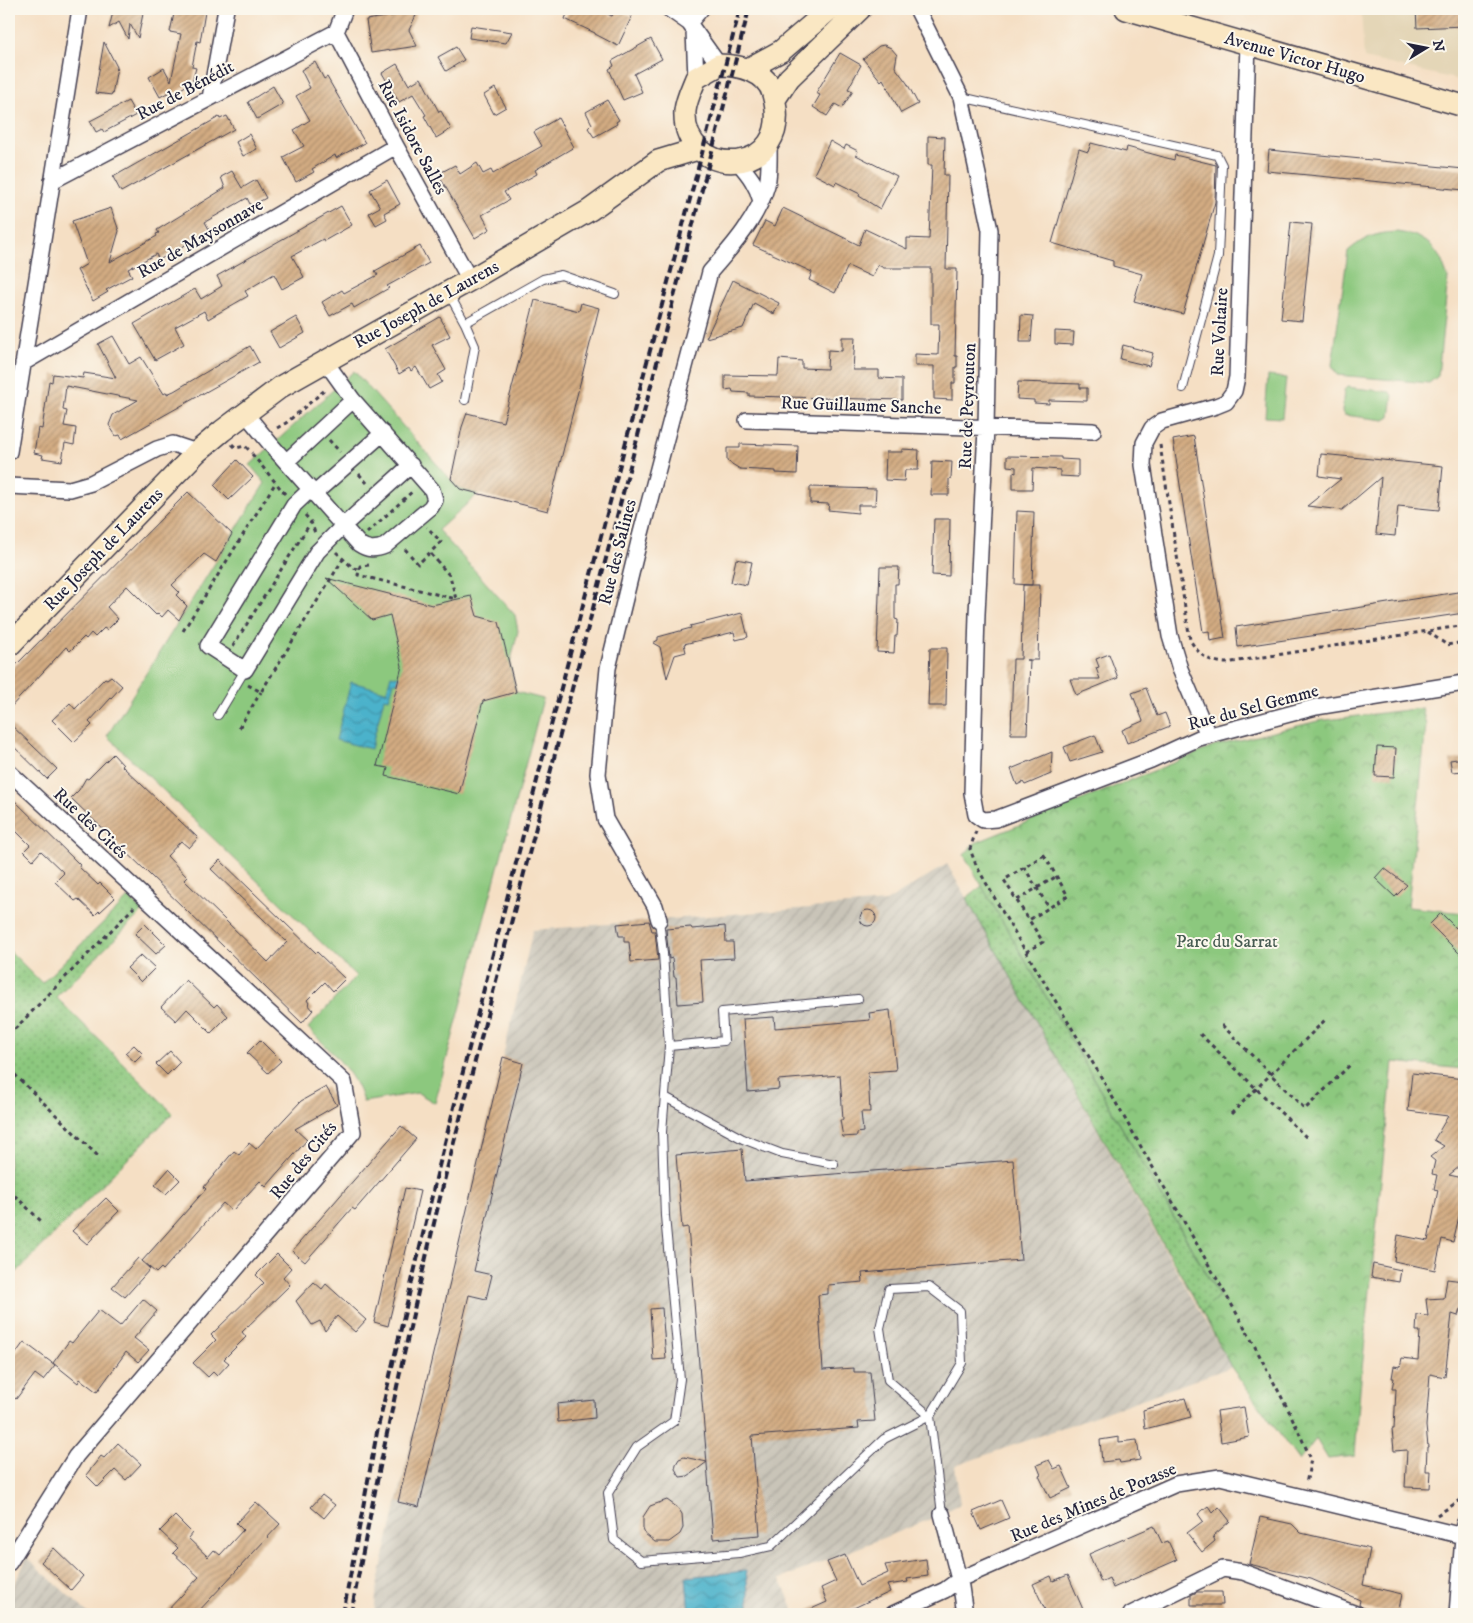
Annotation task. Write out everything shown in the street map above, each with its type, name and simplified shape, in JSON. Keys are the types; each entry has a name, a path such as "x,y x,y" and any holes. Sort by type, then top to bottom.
{"main road":[{"path":"748,69 781,51 830,9"},
{"path":"775,99 789,78 860,9"},
{"name":"Avenue Victor Hugo","path":"1126,9 1464,106"},
{"path":"719,66 748,69 766,82 772,90 778,110 778,122 775,133 761,152 750,159 738,162 718,159 698,149 687,132 685,108 696,78 719,66"},
{"name":"Rue Joseph de Laurens","path":"658,161 685,122"},
{"name":"Rue Joseph de Laurens","path":"9,646 197,452 282,386 448,293 590,210 658,161 698,149"}],"street":[{"path":"9,452 80,9"},
{"path":"210,98 226,9"},
{"path":"336,32 344,9"},
{"path":"669,9 692,26 719,66"},
{"path":"696,78 692,26 701,9"},
{"name":"Rue de Peyrouton","path":"918,9 961,97 990,230 986,428 977,614 972,793 979,818"},
{"name":"Rue de Bénédit","path":"52,181 336,32"},
{"name":"Rue Isidore Salles","path":"336,32 470,280"},
{"name":"Rue Voltaire","path":"1157,424 1162,420 1226,402 1234,391 1237,378 1248,43"},
{"name":"Rue des Salines","path":"659,920 655,906 606,819 598,774 608,668 640,537 710,272 733,246 761,201 767,185 769,143"},
{"name":"Rue de Maysonnave","path":"23,363 396,146"},
{"path":"738,162 752,179 761,201"},
{"path":"245,414 356,542 366,549 376,549 385,546 431,507 435,500 432,490 353,400 325,361"},
{"path":"287,461 353,400"},
{"name":"Rue Guillaume Sanche","path":"747,420 1093,431"},
{"path":"1157,424 1152,428 1144,443 1143,465 1170,636 1180,669 1208,735"},
{"path":"383,433 294,504 208,646 245,670 317,552 410,465"},
{"path":"9,486 70,489 80,487 157,449 173,444 197,452"},
{"name":"Rue du Sel Gemme","path":"979,818 996,819 1151,760 1208,735 1316,707 1464,683"},
{"name":"Rue des Cités","path":"9,772 344,1082 353,1132 76,1456 9,1563"},
{"name":"Rue des Mines de Potasse","path":"893,1614 945,1590 960,1579 1176,1484 1220,1477 1305,1492 1464,1530"},
{"path":"942,1514 960,1579 964,1614"},
{"path":"1457,1614 1464,1530"},
{"path":"1131,1614 1223,1569 1243,1572 1356,1614"}],"lane":[{"path":"961,97 1217,156 1222,165 1218,256 1183,388"},
{"path":"465,323 543,279 561,274 615,294"},
{"path":"448,293 465,323 475,346 465,400"},
{"path":"218,715 245,670"},
{"path":"659,920 669,1046 662,1132 666,1216 680,1379 674,1421 637,1447 608,1493 614,1540 641,1561 739,1553 771,1546 884,1439 930,1416 962,1363 960,1311 929,1287 889,1289 880,1328 888,1380 930,1416 942,1514"},
{"path":"669,1046 724,1041 722,1012 858,999"},
{"path":"665,1097 743,1139 782,1154 834,1164"}],"path":[{"path":"276,428 286,424 333,383"},
{"path":"1157,424 1190,640 1197,651 1211,661 1226,663 1460,626"},
{"path":"232,443 236,448 245,446 252,454 257,449"},
{"path":"183,631 276,482"},
{"path":"359,569 353,568 341,557 420,485"},
{"path":"395,538 418,564 440,542 418,518"},
{"path":"358,574 456,599 450,576 430,553"},
{"path":"1428,631 1447,645 1464,642"},
{"path":"239,728 261,692"},
{"path":"979,818 970,849 976,865 1097,1070 1250,1336 1311,1458 1305,1492"},
{"path":"1026,952 1043,942 1004,880 1044,855 1068,896 1030,920"},
{"path":"1024,867 1049,908"},
{"path":"1017,900 1057,876"},
{"path":"9,1035 144,898"},
{"path":"1231,1114 1327,1018"},
{"path":"1222,1025 1305,1108 1350,1065"},
{"path":"1200,1034 1308,1139"},
{"path":"9,1069 100,1158"},
{"path":"9,1190 41,1221"},
{"path":"1297,1483 1305,1492"},
{"path":"1428,1513 1438,1515 1464,1498"}],"shaded area":[{"path":"1361,9 1464,9 1464,81 1364,58"},
{"path":"947,864 1231,1367 955,1466 960,1504 933,1518 780,1579 796,1614 374,1614 377,1586 533,930 886,902"},
{"path":"27,1558 89,1614 9,1614 9,1595"}],"green space":[{"path":"1397,232 1414,235 1431,245 1441,259 1448,278 1438,376 1429,383 1337,375 1332,365 1348,251 1371,237 1382,233"},
{"path":"354,371 459,489 478,494 438,530 515,615 518,631 510,664 516,692 543,699 435,1103 418,1093 363,1102 354,1080 333,1053 308,1028 356,976 107,736 265,483 250,465"},
{"path":"1268,376 1286,378 1282,418 1265,417"},
{"path":"1347,387 1390,392 1393,395 1390,417 1385,420 1344,415 1342,412 1344,390"},
{"name":"Parc du Sarrat","path":"1422,708 1426,725 1408,907 1464,913 1464,1069 1393,1062 1355,1456 1328,1459 1316,1439 1299,1461 1231,1367 1202,1312 1219,1295 964,855 975,843 1215,746 1318,721"},
{"path":"982,886 1219,1296 1202,1312 966,898"},
{"path":"129,897 143,911 56,997 173,1113 9,1280 9,950 42,983"}],"water":[{"path":"391,675 400,677 398,682 394,682 389,699 384,698 371,749 336,740 351,682 385,691 386,693"},
{"path":"746,1571 750,1614 689,1614 686,1577"}],"building":[{"path":"111,9 144,9 138,38 130,24 128,39 119,22 109,28 113,12"},
{"path":"175,9 205,12 200,42 197,41 192,67 196,68 192,82 168,97 169,92 160,97 149,77 164,68 171,81 181,34 170,32"},
{"path":"400,9 419,9 409,30 417,46 371,53 366,20 397,15"},
{"path":"569,9 597,9 612,16 616,9 632,16 618,46 565,19"},
{"path":"1416,9 1464,9 1464,26 1417,28"},
{"path":"471,26 512,32 506,43 469,38"},
{"path":"651,39 662,59 634,74 642,92 623,100 609,69 614,66 612,61"},
{"path":"104,42 117,67 112,95 95,93"},
{"path":"884,45 891,48 897,55 895,67 907,83 918,104 901,113 883,79 881,81 863,59 879,46"},
{"path":"456,47 464,60 446,71 438,57"},
{"path":"840,53 861,65 848,89 853,91 842,108 835,104 827,116 813,107 820,95 816,93"},
{"path":"315,62 324,79 327,77 365,143 336,158 335,155 312,169 314,172 296,182 283,157 304,146 294,130 310,120 296,96 310,88 301,70"},
{"path":"397,64 409,85 421,78 439,112 441,111 451,129 436,138 424,116 426,115 413,94 399,102 382,73"},
{"path":"273,86 283,104 257,119 248,102"},
{"path":"495,88 506,107 494,114 484,95"},
{"path":"607,100 619,120 616,122 617,124 594,137 588,128 592,124 586,112"},
{"path":"128,101 136,115 104,132 102,129 96,132 90,121"},
{"path":"227,116 234,129 121,192 113,177 219,117 220,119"},
{"path":"558,118 574,147 535,170 537,174 504,192 509,200 482,215 490,229 475,238 438,174 455,165 460,174 477,163 483,174 491,170 493,174 542,146 534,132"},
{"path":"249,134 257,149 243,156 236,142"},
{"path":"928,136 945,137 944,175 948,175 946,269 957,269 955,356 957,356 957,367 955,367 955,383 952,383 952,400 934,399 934,366 915,366 915,354 938,355 939,324 931,324 931,268 884,268 878,265 872,277 848,266 835,293 809,280 812,272 753,245 765,221 775,226 783,208 859,245 865,229 907,249 907,238 929,239 932,165 928,165"},
{"path":"830,141 844,149 846,145 858,151 856,155 897,176 880,209 859,196 860,194 836,182 835,185 814,174"},
{"path":"1091,143 1126,152 1127,147 1174,160 1175,155 1216,165 1215,202 1183,314 1134,301 1142,274 1113,266 1113,261 1052,243 1079,149 1088,152"},
{"path":"1269,150 1464,169 1464,190 1267,171"},
{"path":"232,171 242,188 256,180 266,198 251,206 247,198 205,222 210,231 159,260 156,254 128,269 132,276 106,290 108,292 93,301 77,270 87,264 72,221 111,208 119,231 110,262 157,236 156,234 159,233 157,230 225,188 221,177"},
{"path":"387,180 400,204 384,213 387,219 376,225 369,213 380,207 370,190"},
{"path":"341,206 352,225 292,256 304,277 282,289 274,274 245,291 248,296 208,319 204,311 175,327 184,344 155,360 134,324 195,289 201,299 222,286 217,276"},
{"path":"1291,222 1312,224 1302,321 1281,319"},
{"path":"420,246 429,263 387,286 389,288 354,308 352,304 330,316 322,302 342,290 344,293 378,275 375,271"},
{"path":"733,280 779,303 774,314 754,303 743,328 706,338"},
{"path":"535,300 579,311 581,303 599,308 548,511 460,489 451,479 462,427 467,413 503,422"},
{"path":"1021,315 1033,316 1031,342 1020,342"},
{"path":"296,317 305,333 279,348 270,332"},
{"path":"440,317 450,336 432,345 446,370 438,375 442,382 429,389 416,367 411,371 409,368 399,374 385,349"},
{"path":"1055,331 1074,332 1073,345 1055,344"},
{"path":"113,336 129,364 141,357 164,394 174,391 250,346 259,362 122,439 120,435 116,436 109,425 113,415 138,400 66,386 63,410 67,411 64,426 76,428 74,445 65,443 62,461 42,458 43,455 34,453 38,428 42,429 49,381 52,382 53,374 83,378 84,373 116,378 98,344"},
{"path":"842,337 855,337 853,370 879,370 879,378 902,379 902,400 749,396 749,393 733,392 732,389 725,390 725,375 778,376 779,359 802,361 802,368 827,369 828,350 842,351"},
{"path":"1123,345 1153,353 1149,366 1120,359"},
{"path":"1018,382 1080,384 1080,388 1087,388 1087,401 1049,400 1049,404 1034,403 1034,400 1017,399"},
{"path":"1194,436 1225,638 1210,641 1209,631 1203,632 1173,440"},
{"path":"740,444 798,446 797,474 740,469 727,461 727,448 740,448"},
{"path":"902,449 919,450 918,470 905,470 904,481 885,480 886,452 902,452"},
{"path":"1321,454 1443,466 1439,510 1398,506 1395,536 1376,534 1381,477 1342,510 1307,506 1341,479 1319,476"},
{"path":"1007,456 1061,457 1061,459 1078,460 1078,477 1060,476 1060,470 1033,468 1032,489 1013,489 1013,472 1016,473 1016,467 1007,466"},
{"path":"237,460 253,477 229,500 214,485"},
{"path":"932,461 952,462 949,495 931,495"},
{"path":"810,487 876,489 875,505 858,505 858,513 828,510 829,504 810,503"},
{"path":"188,492 232,534 216,562 204,554 172,585 179,592 176,595 187,606 179,620 168,610 162,617 158,613 156,615 127,586 107,607 118,619 107,630 104,628 95,637 91,633 86,639 84,637 70,651 66,647 9,709 9,672"},
{"path":"1017,511 1034,512 1032,585 1015,584"},
{"path":"934,519 950,519 949,576 932,575"},
{"path":"736,559 752,562 747,585 731,582"},
{"path":"880,567 899,567 898,584 895,584 895,619 898,620 894,653 877,652"},
{"path":"326,578 432,605 471,596 477,616 499,622 516,692 483,701 459,794 386,776 388,768 377,766 402,666 390,615 372,620"},
{"path":"1023,585 1040,585 1038,660 1030,660 1027,734 1011,734 1013,659 1021,659"},
{"path":"1464,591 1464,613 1238,647 1236,627"},
{"path":"742,613 748,637 736,640 734,632 684,644 686,652 675,655 667,678 660,647 653,643 658,640 658,637 691,628 690,626"},
{"path":"930,648 947,648 946,706 928,706"},
{"path":"1109,654 1118,678 1076,695 1070,679 1100,679 1096,668 1099,667 1096,659"},
{"path":"111,676 122,686 89,722 92,725 74,742 52,720 70,703 75,709 105,678 107,679"},
{"path":"1146,688 1157,716 1165,713 1170,726 1127,743 1122,730 1143,721 1132,693"},
{"path":"9,723 57,769 47,779 9,742"},
{"path":"1095,735 1102,752 1070,762 1064,747"},
{"path":"1377,747 1396,748 1394,777 1375,776"},
{"path":"1052,752 1051,774 1025,785 1023,782 1017,785 1011,769"},
{"path":"113,754 122,766 198,838 189,848 181,841 167,856 187,877 184,880 268,962 287,942 211,869 220,860 345,979 333,991 325,982 307,1000 313,1010 302,1023 71,798 79,790 86,778 88,779"},
{"path":"1464,758 1464,771 1452,772 1450,760"},
{"path":"9,795 80,865 79,867 98,885 100,883 115,898 100,912 95,915 78,899 75,901 55,882 64,873 41,851 33,860 24,851 30,845 9,824"},
{"path":"1384,868 1407,885 1395,897 1375,878"},
{"path":"868,910 874,912 876,918 874,924 868,926 862,924 860,918 862,912"},
{"path":"1441,913 1456,928 1464,919 1464,958 1430,924"},
{"path":"649,921 652,931 655,931 658,960 631,962 629,942 624,942 624,936 619,936 617,924"},
{"path":"145,924 166,945 156,954 135,934"},
{"path":"725,926 726,942 733,942 734,958 700,960 703,1002 678,1004 676,977 674,977 672,958 669,959 666,929"},
{"path":"141,955 155,968 141,982 127,968"},
{"path":"186,980 214,1007 217,1004 228,1016 211,1033 187,1009 176,1021 161,1007"},
{"path":"890,1010 896,1070 868,1072 870,1112 861,1112 863,1132 857,1133 857,1136 843,1137 840,1120 843,1120 840,1075 778,1080 779,1089 748,1092 743,1019 774,1017 775,1028 870,1020 869,1013"},
{"path":"260,1040 281,1061 268,1073 247,1053"},
{"path":"134,1045 143,1054 135,1062 125,1053"},
{"path":"170,1051 180,1062 167,1075 156,1064"},
{"path":"503,1057 523,1063 474,1271 492,1275 486,1299 469,1295 419,1507 398,1502"},
{"path":"1412,1073 1464,1079 1459,1126 1464,1126 1464,1149 1460,1157 1464,1163 1449,1175 1463,1178 1460,1194 1464,1195 1453,1242 1442,1239 1435,1270 1394,1261 1398,1235 1428,1241 1438,1190 1434,1189 1437,1175 1432,1174 1435,1161 1430,1157 1444,1146 1434,1140 1448,1116 1408,1111"},
{"path":"326,1087 337,1105 295,1129 307,1140 266,1187 260,1181 232,1211 223,1203 163,1270 161,1268 156,1273 142,1261 206,1189 204,1187 234,1151 239,1155 249,1143 256,1149 301,1101"},
{"path":"401,1126 416,1139 355,1210 352,1208 305,1262 292,1251"},
{"path":"742,1149 745,1181 1013,1160 1021,1260 862,1273 863,1282 828,1285 828,1294 818,1295 823,1370 854,1368 854,1372 870,1372 875,1421 858,1422 859,1428 752,1436 760,1535 713,1539 688,1227 682,1228 676,1155"},
{"path":"169,1169 180,1180 166,1194 155,1185"},
{"path":"405,1188 420,1191 388,1326 374,1322"},
{"path":"106,1198 119,1211 87,1244 72,1231"},
{"path":"277,1254 291,1268 283,1277 290,1285 242,1332 246,1337 224,1359 229,1363 217,1376 213,1372 208,1377 193,1363 216,1340 211,1335 264,1283 256,1275"},
{"path":"138,1258 150,1269 125,1297 112,1287"},
{"path":"1373,1264 1401,1270 1399,1282 1371,1277"},
{"path":"1447,1279 1463,1281 1464,1291 1462,1309 1460,1309 1458,1316 1452,1314 1445,1377 1430,1374 1426,1426 1428,1447 1426,1471 1431,1471 1430,1488 1405,1487 1407,1450 1394,1451 1392,1429 1394,1429 1396,1389 1392,1389 1394,1366 1400,1367 1402,1358 1418,1360 1420,1331 1416,1331 1417,1315 1428,1316 1426,1299 1444,1298"},
{"path":"314,1282 322,1289 326,1284 366,1320 355,1332 337,1316 325,1331 320,1321 312,1325 296,1301"},
{"path":"143,1299 157,1311 134,1338 149,1350 138,1362 126,1352 97,1392 80,1379 78,1383 53,1363 69,1341 72,1343 99,1310 120,1326"},
{"path":"662,1308 666,1359 653,1360 650,1309"},
{"path":"24,1342 55,1365 43,1380 35,1374 16,1399 9,1394 9,1363"},
{"path":"1185,1398 1191,1417 1145,1429 1143,1410"},
{"path":"594,1400 595,1418 558,1422 557,1404"},
{"path":"1244,1407 1249,1437 1221,1442 1217,1411"},
{"path":"1119,1437 1119,1442 1137,1440 1140,1460 1120,1463 1119,1460 1102,1462 1100,1440"},
{"path":"118,1443 141,1464 126,1480 115,1470 98,1487 86,1475 101,1456 104,1458"},
{"path":"684,1457 707,1462 688,1476 680,1477 675,1469 676,1464 679,1459"},
{"path":"1049,1460 1054,1469 1061,1466 1071,1488 1050,1498 1039,1476 1041,1475 1037,1465"},
{"path":"322,1495 335,1505 324,1518 311,1507"},
{"path":"667,1500 678,1508 682,1514 683,1528 680,1534 669,1542 655,1542 645,1534 643,1517 650,1506"},
{"path":"1001,1500 1009,1518 981,1530 973,1512"},
{"path":"256,1502 280,1524 196,1614 164,1614 199,1577 173,1553 178,1548 160,1531 175,1516 192,1533 188,1538 208,1557 214,1550 220,1555 243,1530 236,1523"},
{"path":"1208,1506 1213,1513 1219,1507 1230,1521 1213,1536 1215,1541 1202,1552 1187,1533 1203,1521 1198,1514"},
{"path":"1260,1517 1292,1524 1301,1533 1370,1549 1363,1585 1402,1594 1398,1614 1364,1608 1359,1605 1360,1600 1311,1579 1249,1564"},
{"path":"1154,1526 1162,1543 1168,1541 1177,1560 1113,1588 1109,1578 1101,1582 1089,1554"},
{"path":"54,1548 83,1576 71,1590 41,1562"},
{"path":"845,1555 859,1586 888,1573 885,1565 926,1559 928,1576 907,1579 908,1582 887,1585 890,1592 841,1614 800,1614 827,1602 821,1588 836,1581 827,1562"},
{"path":"1068,1575 1085,1614 1047,1614 1033,1584 1051,1576 1053,1581"},
{"path":"1197,1592 1222,1592 1223,1605 1191,1605 1191,1595"}],"railway":[{"path":"343,1614 378,1427 438,1170 546,745 740,9"},
{"path":"351,1614 396,1391 447,1169 749,9"}]}
